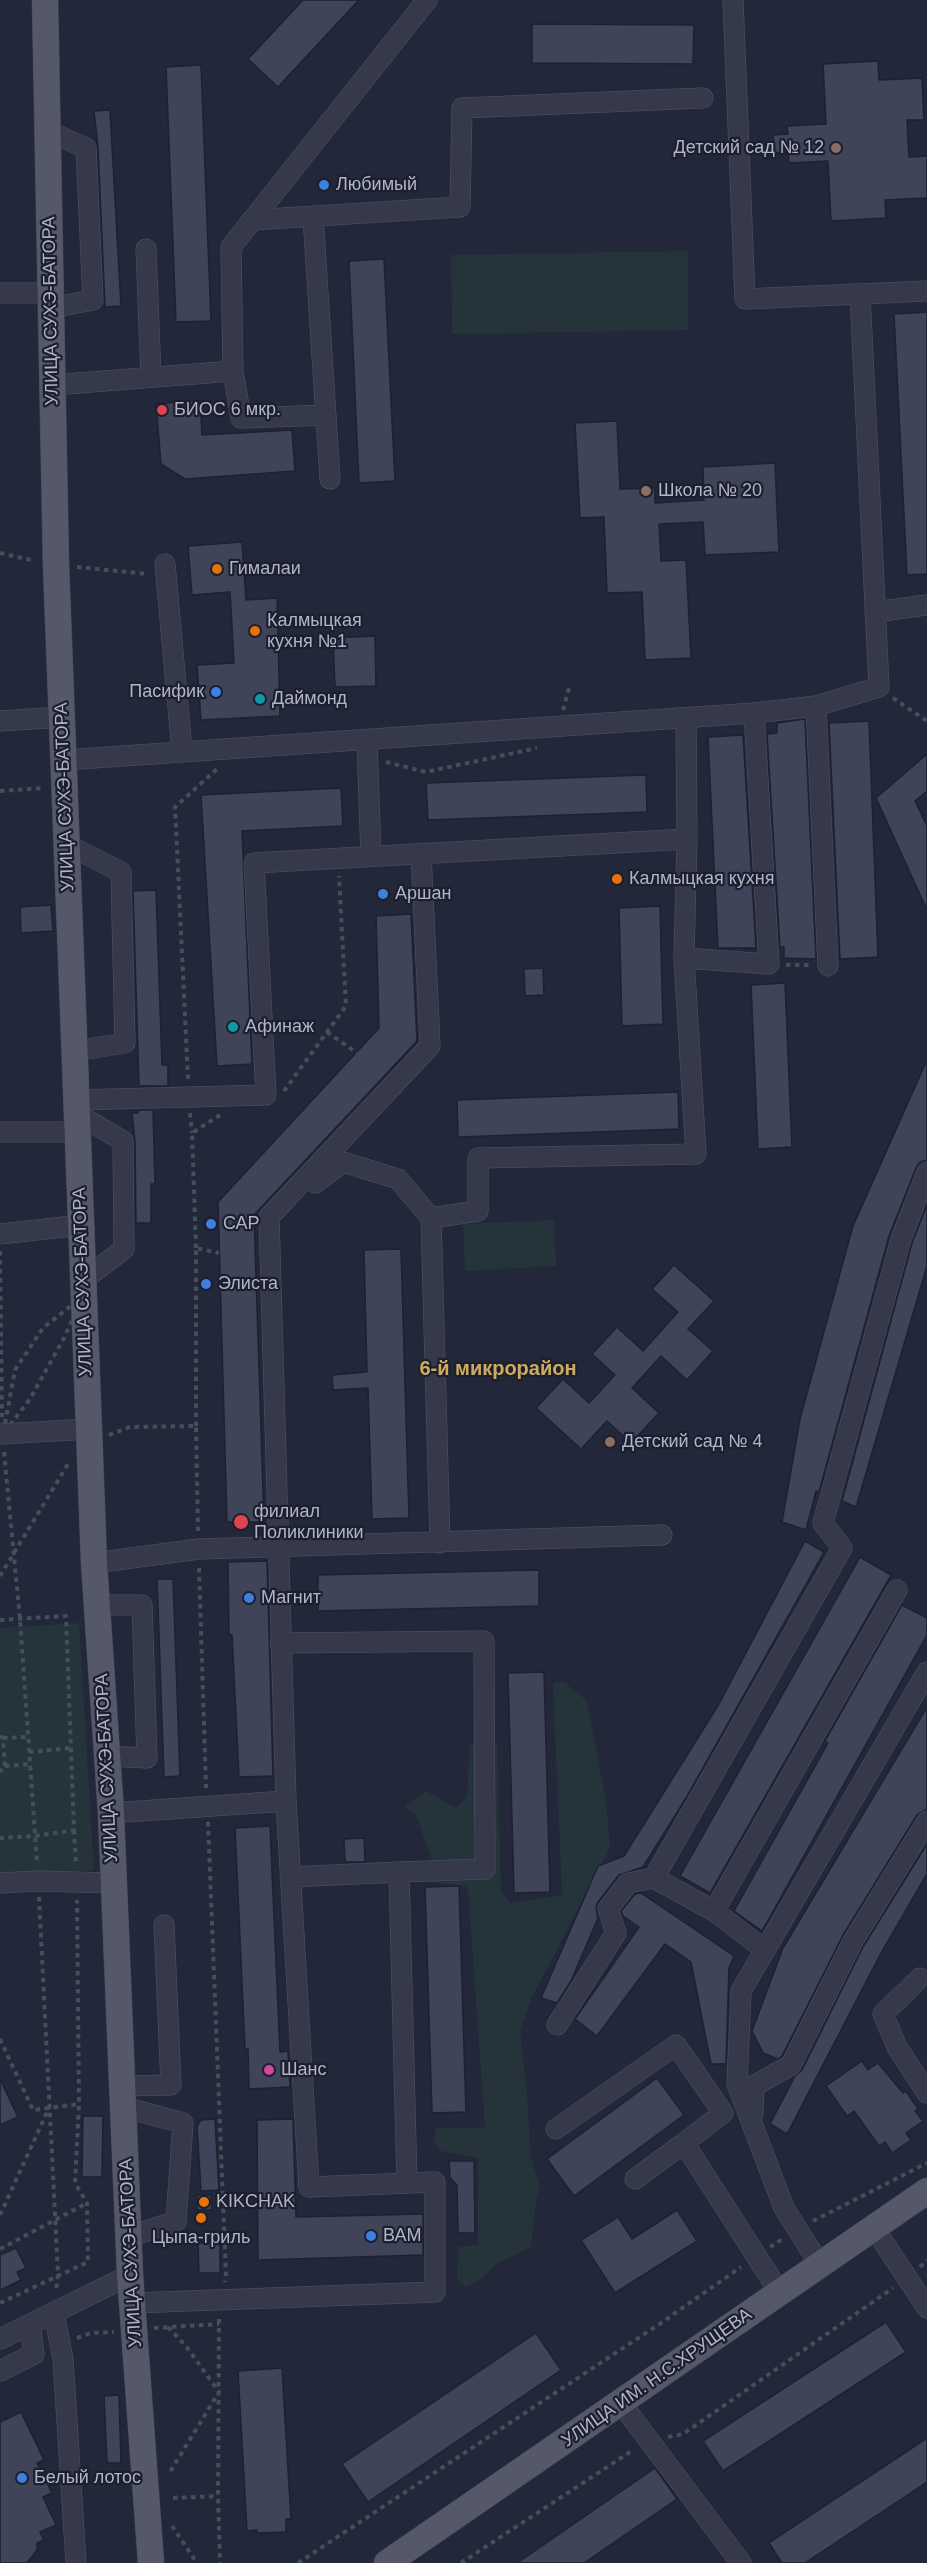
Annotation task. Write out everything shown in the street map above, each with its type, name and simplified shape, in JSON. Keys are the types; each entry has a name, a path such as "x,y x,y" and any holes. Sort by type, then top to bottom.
{"main road":[{"name":"УЛИЦА СУХЭ-БАТОРА","path":"45,0 56,565 94,1563 111,1814 130,2275 151,2563"},
{"name":"УЛИЦА ИМ. Н.С.ХРУЩЕВА","path":"404,2558 621,2403 927,2191"}],"street":[{"path":"326,415 242,418 233,371 231,247 427,0"},
{"path":"733,0 745,299 927,291"},
{"path":"252,220 460,207 462,108 703,98"},
{"path":"0,293 51,301 93,300 86,148 48,131"},
{"path":"313,216 330,479"},
{"path":"146,249 151,377"},
{"path":"64,760 754,713 816,706 879,687 860,294"},
{"path":"53,384 233,371"},
{"path":"166,570 182,751"},
{"path":"875,612 927,605"},
{"path":"816,706 828,966"},
{"path":"684,958 769,964 754,713"},
{"path":"0,721 62,717"},
{"path":"431,1218 478,1211 478,1158 696,1154 684,958 687,839 686,719"},
{"path":"367,740 371,856"},
{"path":"0,1132 76,1115 266,1095 254,863 687,839"},
{"path":"66,844 121,872 125,1043 74,1051"},
{"path":"133,2303 435,2292 435,2182 309,2187 286,1801 269,1217 430,1046 421,853"},
{"path":"76,1115 123,1141 124,1250 83,1288"},
{"path":"269,1217 343,1162 398,1179 431,1218 440,1543"},
{"path":"654,1878 842,1548 823,1523 901,1239 927,1172"},
{"path":"0,1234 81,1226"},
{"path":"1,1434 89,1436"},
{"path":"94,1563 199,1549 662,1535"},
{"path":"714,1911 897,1590"},
{"path":"97,1605 142,1605 147,1758 107,1756"},
{"path":"280,1643 484,1641 485,1869 291,1877"},
{"path":"820,2265 784,2208 737,2084 741,1991 927,1672"},
{"path":"111,1814 286,1801"},
{"path":"752,2123 754,2086 791,2065 853,1941 927,1821"},
{"path":"399,1872 407,2183"},
{"path":"557,2025 616,1933 608,1909 628,1883 654,1878 714,1911 765,1950"},
{"path":"0,1883 38,1881 113,1883"},
{"path":"123,2097 171,2085 164,1925"},
{"path":"920,1978 883,2014 897,2047 927,2093"},
{"path":"556,2129 676,2045 723,2113 635,2179"},
{"path":"123,2097 183,2123 176,2221 129,2237"},
{"path":"684,2144 780,2293"},
{"path":"874,2228 927,2308"},
{"path":"0,2339 130,2275"},
{"path":"54,2313 60,2345 75,2563"},
{"path":"0,2371 34,2354 30,2325"},
{"path":"621,2403 741,2563"}],"path":[{"path":"0,554 56,565 166,570"},
{"path":"879,687 927,721"},
{"path":"0,791 64,787"},
{"path":"769,964 828,966"},
{"path":"327,1032 357,1053"},
{"path":"0,1241 1,1434 20,1618 38,1881 58,2274 54,2313"},
{"path":"219,1253 196,1248 199,1549 226,2277 219,2300 220,2563"},
{"path":"1,1434 30,1399 64,1338 83,1288"},
{"path":"1,1434 15,1370 43,1328 83,1288"},
{"path":"0,1576 78,1447 89,1436 130,1427 196,1426"},
{"path":"0,1620 66,1616 77,1882 79,2104 75,2183 87,2203 88,2262 0,2303"},
{"path":"5,1766 2,1737 28,1737"},
{"path":"29,1752 71,1748"},
{"path":"0,1772 5,1766 30,1764"},
{"path":"0,1838 74,1830"},
{"path":"0,2039 33,2110 79,2104"},
{"path":"0,2215 50,2108"},
{"path":"0,2249 87,2203"},
{"path":"461,2563 650,2440 683,2434 907,2278 927,2260"},
{"path":"60,2345 91,2333 219,2324"},
{"path":"167,2327 186,2346 219,2392"},
{"path":"298,2563 594,2365"},
{"path":"170,2472 219,2392"},
{"path":"173,2498 218,2496"},
{"path":"172,2526 196,2563"}],"shaded area":[{"path":"688,251 688,330 452,334 451,255"},
{"path":"554,1220 556,1266 465,1271 463,1224"},
{"path":"79,1623 94,1870 0,1875 0,1628"},
{"path":"563,1681 587,1701 606,1801 610,1848 531,1999 520,2031 528,2104 530,2155 540,2187 536,2200 531,2247 496,2264 482,2278 465,2287 457,2279 458,2247 478,2245 478,2158 441,2151 434,2141 436,2128 485,2128 468,1886 430,1882 433,1863 416,1815 405,1806 426,1791 456,1808 467,1797 470,1744 497,1744 501,1892 510,1903 562,1895 553,1684"}],"building":[{"path":"303,0 359,0 278,87 248,59"},
{"path":"532,24 694,25 693,64 532,63"},
{"path":"878,61 879,80 922,78 924,120 907,120 909,157 927,156 927,198 885,200 886,218 831,221 828,161 789,163 788,152 775,153 773,135 788,134 787,126 826,124 823,64"},
{"path":"201,65 211,321 176,322 166,67"},
{"path":"110,110 121,306 105,307 98,147 94,111"},
{"path":"384,259 395,481 359,483 349,261"},
{"path":"927,312 927,574 907,575 894,314"},
{"path":"200,400 202,435 292,430 295,471 185,479 161,464 156,404"},
{"path":"617,421 620,489 655,488 655,503 704,500 703,467 775,463 779,552 705,555 703,522 659,524 661,561 686,560 691,658 645,660 642,592 607,593 604,517 580,518 575,423"},
{"path":"242,542 246,600 277,598 280,716 201,720 197,665 234,663 230,592 192,595 188,546"},
{"path":"375,636 376,686 335,687 333,638"},
{"path":"805,719 816,959 784,958 784,947 780,947 767,734 777,733 777,723"},
{"path":"869,721 878,957 840,959 829,723"},
{"path":"743,735 756,948 718,948 708,737"},
{"path":"927,754 927,791 915,801 927,826 927,910 876,798"},
{"path":"646,775 647,812 428,820 426,783"},
{"path":"341,788 343,826 242,831 252,1064 217,1066 201,795"},
{"path":"156,890 162,1065 168,1065 168,1086 139,1086 133,891"},
{"path":"51,905 53,931 21,933 20,907"},
{"path":"660,906 663,1024 622,1026 619,908"},
{"path":"411,914 417,1041 254,1215 264,1522 227,1522 218,1202 379,1028 376,916"},
{"path":"543,968 544,995 525,996 524,969"},
{"path":"785,983 792,1147 758,1149 751,985"},
{"path":"927,1060 927,1160 920,1162 916,1168 889,1236 819,1492 816,1491 806,1530 782,1522 800,1419 853,1226"},
{"path":"678,1092 679,1129 458,1137 457,1100"},
{"path":"138,1110 153,1110 155,1184 151,1184 151,1223 136,1223 135,1141 132,1113 138,1113"},
{"path":"927,1205 927,1266 856,1507 842,1501 912,1243"},
{"path":"401,1249 409,1518 372,1519 368,1388 333,1390 332,1375 367,1372 364,1250"},
{"path":"674,1265 714,1301 688,1329 713,1351 687,1380 661,1356 632,1388 659,1413 631,1443 607,1421 581,1449 536,1408 563,1379 589,1403 615,1375 592,1354 617,1327 643,1351 678,1312 652,1289"},
{"path":"805,1541 824,1552 686,1798 643,1867 619,1875 598,1902 596,1908 598,1918 571,1981 557,2003 541,1998 598,1866 624,1856 719,1704"},
{"path":"860,1557 891,1575 710,1893 680,1876"},
{"path":"267,1561 273,1776 239,1777 232,1635 229,1635 228,1562"},
{"path":"539,1570 539,1606 318,1611 318,1575"},
{"path":"157,1579 173,1579 180,1776 164,1777"},
{"path":"902,1605 927,1618 927,1635 762,1931 734,1911 828,1743 825,1741"},
{"path":"544,1672 550,1892 514,1893 508,1673"},
{"path":"927,1707 927,1809 917,1815 843,1935 782,2056 778,2059 763,2053 752,2031 783,1948"},
{"path":"270,1826 280,2052 288,2051 290,2087 249,2089 248,2049 245,2049 235,1828"},
{"path":"364,1838 365,1862 345,1862 344,1839"},
{"path":"927,1844 927,1874 880,1955 787,2134 770,2124 795,2076 802,2070 863,1947"},
{"path":"459,1886 466,2112 432,2113 425,1887"},
{"path":"641,1893 734,1956 729,1968 726,2064 711,2064 691,1962 665,1944 597,2036 575,2019 639,1927 623,1916 621,1911 635,1894"},
{"path":"862,2061 868,2070 878,2063 903,2093 906,2091 918,2109 915,2111 923,2121 906,2133 911,2140 892,2153 885,2142 879,2146 854,2111 847,2116 826,2086"},
{"path":"657,2078 684,2115 574,2196 547,2159"},
{"path":"0,2079 18,2117 0,2125"},
{"path":"83,2116 103,2116 102,2177 82,2177"},
{"path":"215,2119 219,2190 201,2191 197,2126 201,2120"},
{"path":"293,2119 296,2217 423,2214 423,2255 258,2260 257,2120"},
{"path":"449,2161 474,2161 475,2233 458,2233 457,2185 450,2178"},
{"name":"KIKCHAK","path":"197,2195 211,2195 212,2210 197,2210"},
{"path":"677,2210 697,2241 615,2293 581,2240 618,2217 632,2239"},
{"path":"220,2242 220,2273 199,2273 198,2243"},
{"path":"16,2248 26,2268 17,2272 21,2280 0,2290 0,2255"},
{"path":"886,2322 906,2352 723,2471 703,2441"},
{"path":"536,2333 561,2370 368,2502 342,2464"},
{"path":"282,2368 291,2519 286,2519 286,2532 257,2533 257,2530 247,2531 238,2371"},
{"path":"119,2395 121,2463 107,2463 104,2396"},
{"name":"Белый лотос","path":"21,2412 44,2460 37,2463 52,2493 43,2497 56,2525 40,2532 44,2540 37,2543 37,2550 27,2563 0,2563 0,2422"},
{"path":"927,2438 927,2482 805,2563 782,2563 769,2543"},
{"path":"655,2468 677,2499 584,2563 517,2563"}],"place":[{"name":"Детский сад № 12","path":"836,148"},
{"name":"Любимый","path":"324,185"},
{"name":"БИОС 6 мкр.","path":"162,410"},
{"name":"Школа № 20","path":"646,491"},
{"name":"Гималаи","path":"217,569"},
{"name":"Калмыцкая кухня №1","path":"255,631"},
{"name":"Пасифик","path":"216,692"},
{"name":"Даймонд","path":"260,699"},
{"name":"Калмыцкая кухня","path":"617,879"},
{"name":"Аршан","path":"383,894"},
{"name":"Афинаж","path":"233,1027"},
{"name":"САР","path":"211,1224"},
{"name":"Элиста","path":"206,1284"},
{"name":"Детский сад № 4","path":"610,1442"},
{"name":"филиал Поликлиники","path":"241,1522"},
{"name":"Магнит","path":"249,1598"},
{"name":"Шанс","path":"269,2070"},
{"name":"KIKCHAK","path":"204,2202"},
{"name":"Цыпа-гриль","path":"201,2218"},
{"name":"ВАМ","path":"371,2236"},
{"name":"Белый лотос","path":"22,2478"}],"district":[{"name":"6-й микрорайон","path":"498,1369"}]}
